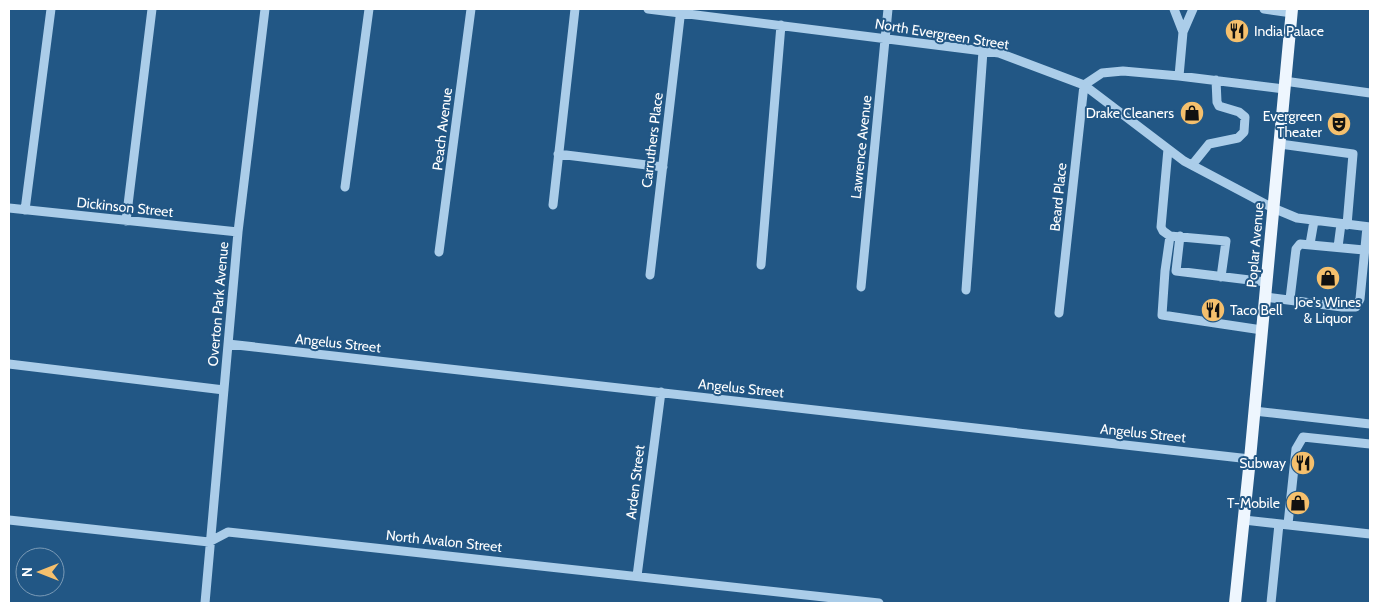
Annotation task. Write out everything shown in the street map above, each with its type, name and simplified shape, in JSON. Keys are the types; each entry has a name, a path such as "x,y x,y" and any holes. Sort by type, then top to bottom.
{"main road":[{"name":"Poplar Avenue","path":"1234,603 1250,459 1292,11"}],"street":[{"path":"25,210 51,9"},
{"path":"126,221 152,9"},
{"name":"Overton Park Avenue","path":"205,603 238,232 264,9"},
{"path":"345,187 368,9"},
{"name":"Peach Avenue","path":"440,252 471,9"},
{"path":"553,205 575,9"},
{"name":"North Evergreen Street","path":"648,9 681,11 999,53 1084,85 1192,165 1273,208 1297,218 1369,227"},
{"name":"Lawrence Avenue","path":"861,288 888,9"},
{"path":"1174,9 1183,32"},
{"path":"1179,76 1183,32 1193,9"},
{"path":"1264,9 1292,11"},
{"name":"Carruthers Place","path":"650,275 681,11"},
{"path":"762,265 781,25"},
{"path":"966,290 983,51"},
{"path":"1084,85 1102,73 1123,71 1370,93"},
{"path":"1192,165 1209,144 1238,138 1244,132 1245,117 1239,112 1219,106 1217,102 1216,80"},
{"name":"Beard Place","path":"1059,312 1084,85"},
{"path":"1280,144 1352,154 1344,225 1338,247"},
{"path":"1168,148 1161,227 1170,236 1226,241 1221,277"},
{"path":"558,154 662,167"},
{"name":"Dickinson Street","path":"9,208 238,232"},
{"path":"1310,244 1314,221"},
{"path":"1265,296 1342,307 1356,307 1360,299 1364,250 1369,227"},
{"path":"1170,236 1162,315 1262,330"},
{"path":"1180,236 1176,271 1266,282"},
{"path":"1290,299 1296,249 1300,244 1364,250"},
{"name":"Angelus Street","path":"228,344 1250,459"},
{"path":"9,364 224,390"},
{"name":"Arden Street","path":"637,576 661,392"},
{"path":"1254,411 1370,424"},
{"path":"1271,603 1296,449 1303,437 1370,444"},
{"name":"North Avalon Street","path":"9,520 209,542 228,532 879,603"},
{"path":"1244,520 1370,534"}],"place":[{"name":"India Palace","path":"1237,31"},
{"name":"Drake Cleaners","path":"1192,113"},
{"name":"Evergreen Theater","path":"1339,124"},
{"name":"Joe's Wines & Liquor","path":"1328,278"},
{"name":"Taco Bell","path":"1213,310"},
{"name":"Subway","path":"1303,463"},
{"name":"T-Mobile","path":"1298,503"}]}
